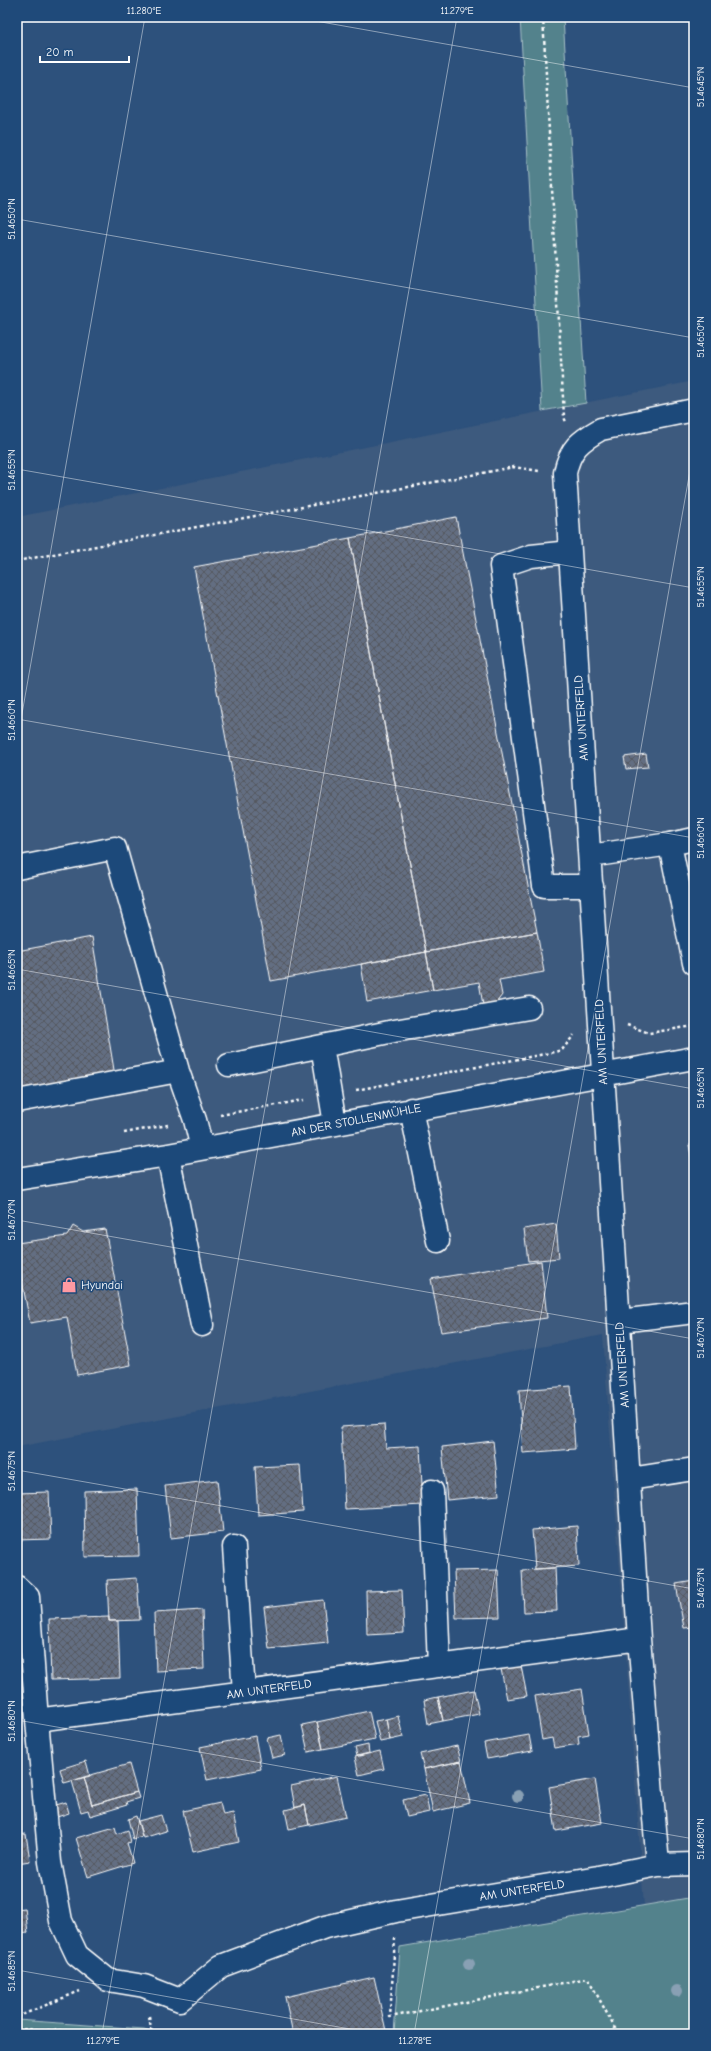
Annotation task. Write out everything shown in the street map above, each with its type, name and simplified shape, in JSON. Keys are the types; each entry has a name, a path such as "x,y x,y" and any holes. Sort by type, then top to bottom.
{"street":[{"path":"575,447 588,436 601,429 694,410"},
{"name":"AM UNTERFELD","path":"108,1980 144,1986 180,2000 221,1966 325,1926 396,1911 598,1877 658,1865 639,1639 565,473 568,458 575,447"},
{"path":"570,552 530,556 501,566 544,886 592,886"},
{"path":"590,856 694,839"},
{"path":"670,844 694,963"},
{"path":"17,868 115,848 178,1071 195,1120 202,1148"},
{"path":"228,1065 394,1031 529,1008"},
{"path":"322,1046 336,1124"},
{"name":"AN DER STOLLENMÜHLE","path":"17,1179 168,1155 694,1058"},
{"path":"17,1101 178,1071"},
{"path":"411,1109 438,1241"},
{"path":"168,1155 202,1325"},
{"path":"620,1321 694,1312"},
{"path":"630,1479 694,1469"},
{"path":"432,1491 439,1666"},
{"path":"234,1547 244,1692"},
{"path":"17,1587 28,1597 37,1720 50,1862 61,1920 78,1955 108,1980"},
{"name":"AM UNTERFELD","path":"37,1720 639,1639"},
{"path":"658,1865 694,1864"}],"path":[{"path":"543,17 564,417 575,447"},
{"path":"17,561 514,467 547,473 565,473"},
{"path":"118,1134 550,1053 562,1050 578,1032 601,1027 624,1024 649,1033 694,1026"},
{"path":"396,1911 390,2017 588,1978 618,2034"},
{"path":"17,2017 108,1980"},
{"path":"17,2029 68,2031 92,2034"}],"shaded area":[{"path":"694,381 694,1897 644,1906 603,1335 17,1447 17,517"}],"green space":[{"path":"520,17 563,17 586,403 542,411"},
{"path":"694,1897 694,2034 394,2034 400,1947"},
{"path":"17,2020 144,2029 162,2034 17,2034"}],"building":[{"path":"456,517 537,932 426,952 350,538"},
{"path":"350,538 426,952 271,981 194,567"},
{"path":"646,754 648,767 626,769 624,757"},
{"path":"537,932 544,972 499,980 502,995 496,1003 483,1005 479,982 433,990 426,952"},
{"path":"92,937 115,1076 17,1093 17,951"},
{"path":"426,952 433,990 367,1002 361,964"},
{"path":"689,1145 694,1145 694,1171"},
{"path":"556,1224 559,1258 528,1261 524,1229"},
{"name":"Hyundai","path":"73,1226 83,1232 105,1229 131,1365 77,1375 67,1317 30,1323 17,1254 17,1243 67,1236"},
{"path":"541,1261 547,1318 441,1332 431,1279"},
{"path":"571,1386 575,1449 523,1453 519,1390"},
{"path":"384,1424 386,1448 420,1446 423,1505 345,1509 341,1427"},
{"path":"493,1441 499,1495 447,1500 442,1447"},
{"path":"300,1465 303,1512 258,1515 255,1467"},
{"path":"217,1480 223,1532 171,1538 165,1486"},
{"path":"137,1489 139,1556 85,1557 84,1491"},
{"path":"49,1492 51,1539 17,1540 17,1493"},
{"path":"577,1526 579,1566 535,1569 532,1530"},
{"path":"555,1568 557,1611 524,1612 522,1570"},
{"path":"498,1570 500,1617 456,1618 454,1571"},
{"path":"137,1578 140,1620 109,1621 107,1580"},
{"path":"694,1581 694,1627 684,1628 676,1584"},
{"path":"402,1590 404,1633 367,1635 366,1591"},
{"path":"323,1600 328,1643 269,1649 264,1607"},
{"path":"202,1610 204,1669 156,1671 154,1613"},
{"path":"109,1617 109,1621 118,1621 120,1678 51,1680 49,1619"},
{"path":"521,1666 527,1696 507,1699 501,1669"},
{"path":"582,1689 589,1734 578,1736 579,1744 554,1748 552,1738 542,1740 535,1696"},
{"path":"474,1690 479,1714 443,1721 438,1697"},
{"path":"438,1697 443,1721 428,1724 424,1700"},
{"path":"369,1711 375,1739 323,1749 317,1722"},
{"path":"398,1716 403,1737 390,1740 386,1719"},
{"path":"386,1719 390,1740 380,1742 375,1721"},
{"path":"317,1722 323,1749 308,1752 302,1725"},
{"path":"281,1735 285,1755 272,1758 267,1738"},
{"path":"529,1735 532,1751 487,1759 484,1743"},
{"path":"255,1736 261,1769 207,1780 200,1747"},
{"path":"368,1745 369,1753 357,1756 355,1748"},
{"path":"457,1746 461,1761 424,1769 420,1754"},
{"path":"380,1751 384,1769 359,1775 355,1757"},
{"path":"86,1761 90,1776 64,1783 60,1769"},
{"path":"461,1761 470,1803 433,1812 424,1769"},
{"path":"129,1764 137,1792 92,1805 84,1777"},
{"path":"337,1776 346,1817 309,1825 305,1805 295,1808 291,1786"},
{"path":"84,1777 92,1805 137,1792 139,1798 126,1802 127,1805 90,1816 88,1810 81,1812 72,1781"},
{"path":"595,1779 602,1823 556,1831 549,1787"},
{"path":"426,1795 429,1812 407,1817 403,1800"},
{"path":"66,1802 69,1813 57,1817 53,1806"},
{"path":"220,1803 223,1815 233,1813 239,1842 193,1852 183,1811"},
{"path":"305,1805 309,1825 289,1829 285,1810"},
{"path":"161,1815 166,1831 143,1838 138,1821"},
{"path":"136,1816 142,1836 133,1839 128,1819"},
{"path":"115,1827 117,1834 128,1830 131,1842 127,1843 133,1863 88,1877 76,1838"},
{"path":"26,1834 30,1861 17,1863 17,1835"},
{"path":"25,1908 28,1933 17,1934 17,1909"},
{"path":"374,1977 386,2031 371,2034 293,2034 285,1997"}],"place":[{"name":"Hyundai","path":"69,1285"}]}
